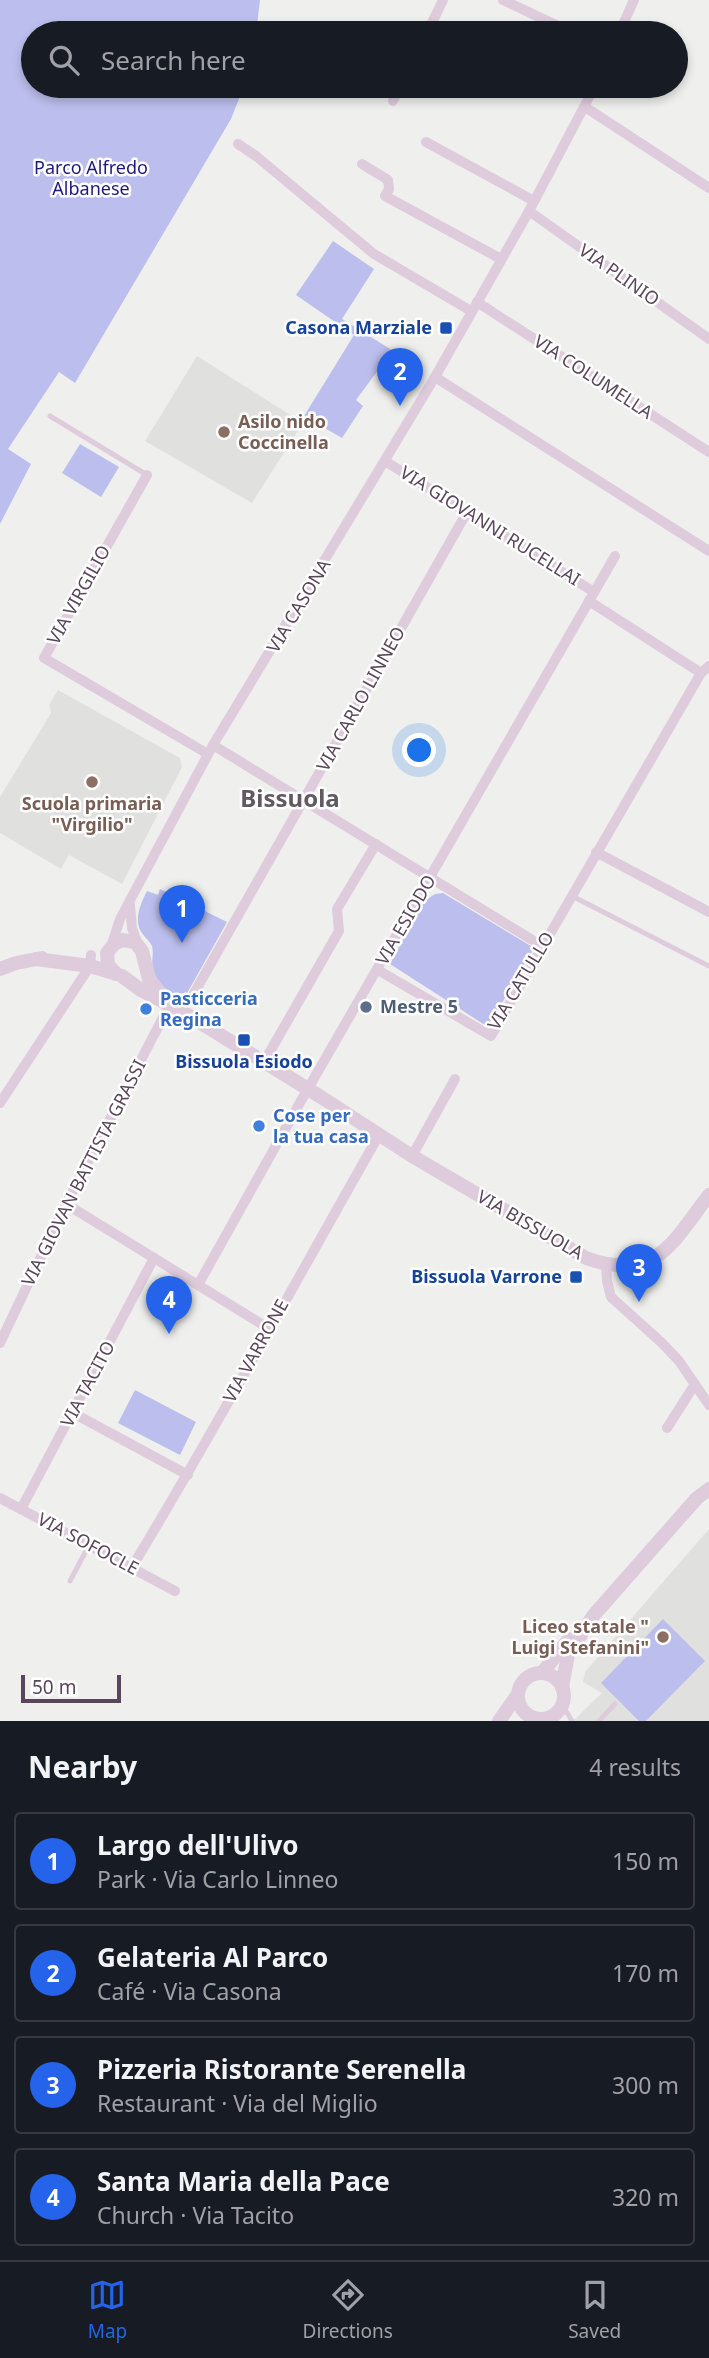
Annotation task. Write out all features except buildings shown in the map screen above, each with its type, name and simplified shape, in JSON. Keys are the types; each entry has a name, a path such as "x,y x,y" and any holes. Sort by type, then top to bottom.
{"street":[{"path":"433,21 443,0"},
{"path":"503,0 548,21"},
{"path":"624,21 634,0"},
{"name":"VIA CASONA","path":"110,948 116,927 211,749 435,377 589,98"},
{"path":"585,107 709,188"},
{"path":"426,142 531,206"},
{"path":"238,144 374,254 474,307"},
{"path":"362,164 388,180 385,196 501,259"},
{"name":"VIA PLINIO","path":"531,206 709,339"},
{"name":"VIA COLUMELLA","path":"474,307 709,453"},
{"path":"435,377 709,551"},
{"name":"VIA GIOVANNI RUCELLAI","path":"386,461 705,669"},
{"name":"VIA VIRGILIO","path":"146,475 44,658 211,749"},
{"name":"VIA CARLO LINNEO","path":"193,995 467,512"},
{"name":"VIA ESIODO","path":"198,1286 615,556"},
{"name":"VIA CATULLO","path":"378,970 491,1036 705,669"},
{"path":"211,749 304,800 542,946"},
{"path":"264,1062 339,931 337,909 376,844"},
{"path":"596,852 709,912"},
{"path":"130,902 132,928 141,952 137,972 119,975 108,965 110,948 118,941 126,940 141,952"},
{"name":"VIA BISSUOLA","path":"90,961 110,948"},
{"name":"VIA BISSUOLA","path":"141,952 149,979 170,1004"},
{"name":"VIA BISSUOLA","path":"0,969 36,959 90,961 119,975 576,1254 606,1265 628,1267 648,1263 677,1236 709,1195"},
{"path":"0,1103 90,961"},
{"name":"VIA GIOVAN BATTISTA GRASSI","path":"0,1343 66,1205 170,1004"},
{"path":"412,1156 454,1079"},
{"name":"VIA VARRONE","path":"132,1567 188,1475 268,1328 379,1135"},
{"path":"66,1205 268,1328"},
{"name":"VIA TACITO","path":"21,1509 154,1258"},
{"path":"606,1265 611,1297 662,1342 709,1405"},
{"path":"667,1428 695,1384"},
{"path":"72,1413 188,1475"},
{"path":"542,1673 575,1632 593,1616 697,1498 709,1489"},
{"name":"VIA SOFOCLE","path":"0,1498 175,1591"},
{"path":"518,1694 527,1719 552,1719 559,1710 568,1655 593,1616"},
{"path":"499,1721 518,1694 524,1680 536,1673 554,1677 563,1693"}],"lane":[{"path":"50,416 146,475"},
{"path":"571,896 709,966"},
{"path":"70,1581 89,1545"},
{"path":"563,1693 566,1711 572,1721"},
{"path":"599,1721 615,1704"}],"shaded area":[{"name":"Asilo nido Coccinella","path":"197,356 303,423 252,503 145,441"},
{"name":"Scuola primaria \"Virgilio\"","path":"58,690 180,758 182,767 122,884 69,855 61,869 0,833 0,797 51,713 49,705"},
{"name":"Liceo statale \" Luigi Stefanini\"","path":"709,1529 709,1721 573,1721 602,1693 583,1682 585,1672"}],"green space":[{"name":"Parco Alfredo Albanese","path":"0,0 260,0 257,21 21,21 21,98 239,98 231,119 75,383 59,372 8,449 31,464 0,524"},
{"path":"333,241 374,269 342,319 419,367 409,382 381,366 356,400 363,406 342,438 304,416 354,335 296,295"},
{"path":"80,444 119,467 101,497 62,473"},
{"path":"160,889 227,922 186,995 182,993 177,998 156,978 152,966 152,946 138,923 140,906 147,891 158,895"},
{"path":"443,893 534,948 488,1027 390,964 423,902 435,894"},
{"path":"135,1390 196,1422 180,1455 118,1423"},
{"path":"663,1619 705,1661 646,1721 639,1721 601,1683"}],"place":[{"name":"Casona Marziale","path":"446,328"},
{"name":"Gelateria Al Parco","path":"400,406"},
{"name":"Asilo nido Coccinella","path":"224,432"},
{"name":"Scuola primaria \"Virgilio\"","path":"92,782"},
{"name":"Largo dell'Ulivo","path":"182,943"},
{"name":"Mestre 5","path":"366,1007"},
{"name":"Pasticceria Regina","path":"146,1009"},
{"name":"Bissuola Esiodo","path":"244,1040"},
{"name":"Cose per la tua casa","path":"259,1126"},
{"name":"Bissuola Varrone","path":"576,1277"},
{"name":"Pizzeria Ristorante Serenella","path":"639,1302"},
{"name":"Santa Maria della Pace","path":"169,1334"},
{"name":"Liceo statale \" Luigi Stefanini\"","path":"663,1637"}],"district":[{"name":"Bissuola","path":"290,799"}]}
